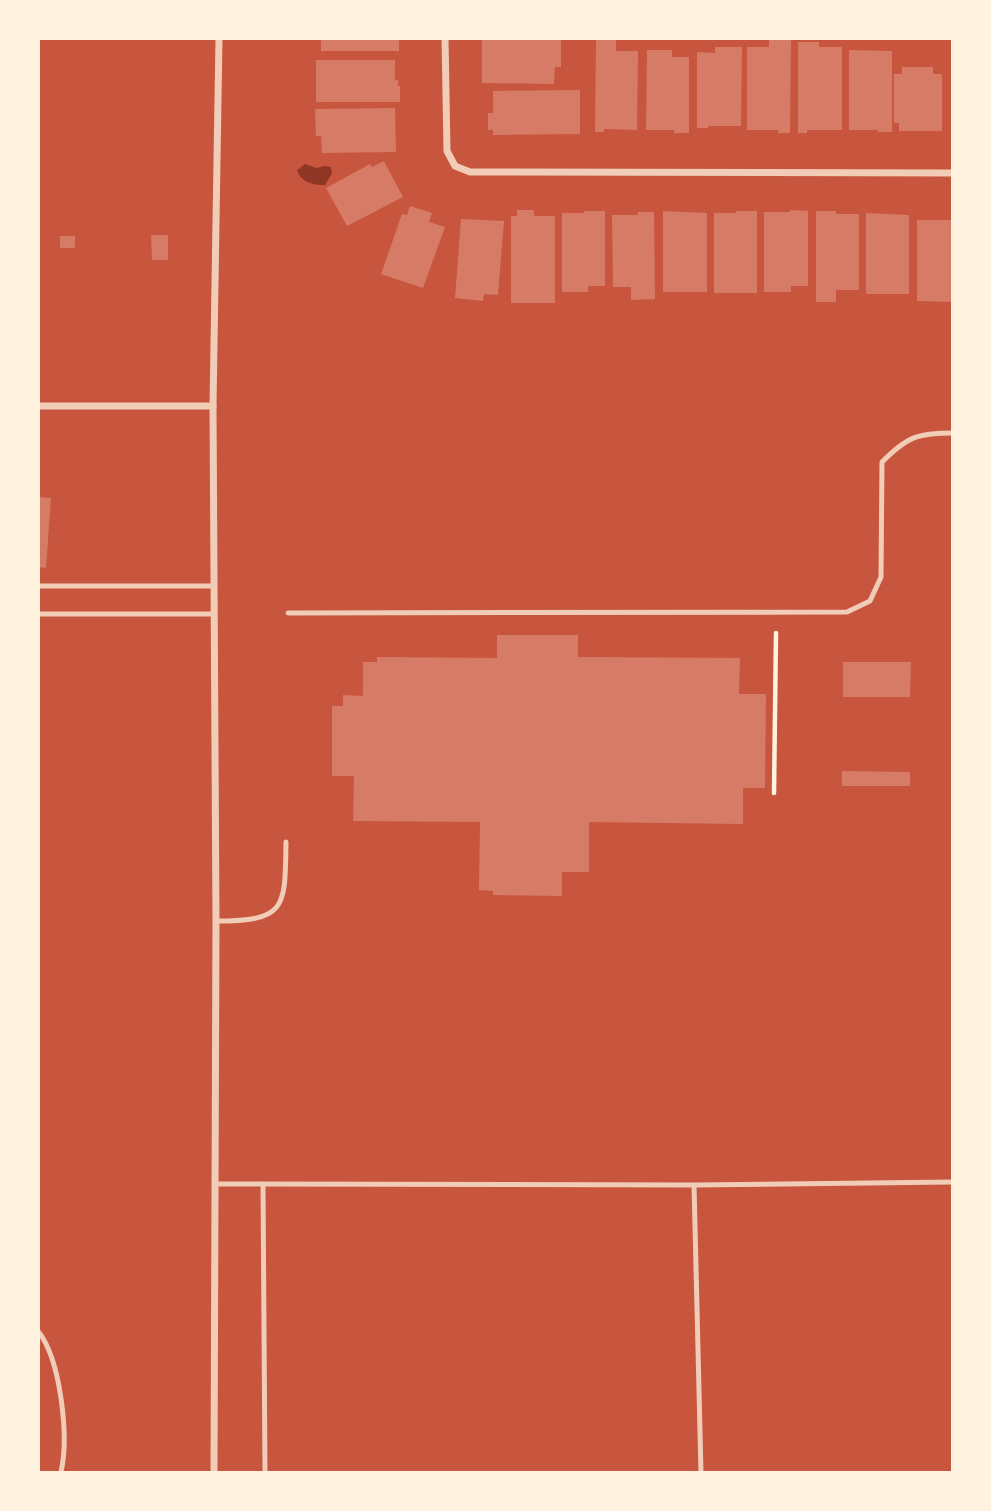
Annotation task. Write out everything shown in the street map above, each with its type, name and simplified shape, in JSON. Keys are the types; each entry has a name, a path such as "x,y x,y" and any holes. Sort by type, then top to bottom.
{"street":[{"path":"214,1472 216,921 212,586 219,38"},
{"path":"445,38 447,151 454,166 470,172 953,173"},
{"path":"38,406 213,407"}],"lane":[{"path":"288,612 847,612 870,601 881,577 882,463 901,444 926,433 953,433"},
{"path":"38,586 212,586"},
{"path":"38,614 213,614"},
{"path":"216,921 251,921 271,914 282,899 286,879 286,842"},
{"path":"216,1184 694,1185 953,1182"},
{"path":"263,1184 265,1472"},
{"path":"694,1185 701,1472"},
{"path":"38,1331 44,1337 64,1414 64,1460 61,1472"}],"path":[{"path":"774,793 776,633"}],"shaded area":[{"path":"305,164 316,168 331,167 332,173 325,185 312,184 302,178 297,170"}],"building":[{"path":"321,38 399,38 399,51 321,51"},
{"path":"769,39 791,40 790,133 778,133 778,130 747,130 747,47 769,47"},
{"path":"482,40 561,40 561,67 555,67 554,84 482,83"},
{"path":"596,40 616,40 616,51 638,51 637,130 604,129 604,132 595,132"},
{"path":"798,42 819,42 819,47 842,47 842,130 807,130 807,133 798,133"},
{"path":"715,47 742,47 741,126 697,128 697,52 715,53"},
{"path":"647,50 672,50 672,57 689,57 689,133 646,130"},
{"path":"849,50 892,51 892,132 849,130"},
{"path":"316,60 395,60 395,80 398,80 400,86 400,102 316,102"},
{"path":"902,67 933,67 933,74 942,74 942,131 899,131 899,123 894,123 894,74 902,74"},
{"path":"580,90 580,134 493,135 493,130 488,130 488,113 493,113 493,91"},
{"path":"395,108 396,152 322,153 321,136 316,136 315,109"},
{"path":"384,161 403,197 347,226 326,188 370,164 372,167"},
{"path":"410,206 432,213 429,222 445,227 423,288 381,274 402,214 407,215"},
{"path":"517,210 534,210 534,216 555,216 555,303 511,303 511,216 517,216"},
{"path":"605,211 605,286 588,286 588,292 562,292 562,213"},
{"path":"663,211 707,213 707,292 663,292"},
{"path":"757,211 757,293 714,293 714,213"},
{"path":"808,211 808,286 791,286 791,292 764,292 764,212"},
{"path":"816,211 859,214 859,290 836,290 836,302 816,302"},
{"path":"638,212 654,212 655,299 631,300 631,287 613,287 612,215 638,215"},
{"path":"866,213 909,215 909,294 866,294"},
{"path":"461,219 504,221 498,295 484,294 483,301 455,298"},
{"path":"917,220 953,220 953,302 917,301"},
{"path":"151,235 168,235 168,260 152,260"},
{"path":"60,236 75,236 75,248 60,248"},
{"path":"38,497 51,498 46,568 38,567"},
{"path":"497,635 578,635 578,657 740,658 739,694 766,694 765,788 743,788 743,824 589,822 589,872 562,872 562,896 493,895 493,891 479,890 480,822 353,821 354,776 332,776 332,706 343,706 343,695 363,696 363,662 377,662 377,657 497,658"},
{"path":"843,662 911,662 910,697 843,697"},
{"path":"842,771 910,772 910,786 842,786"}]}
